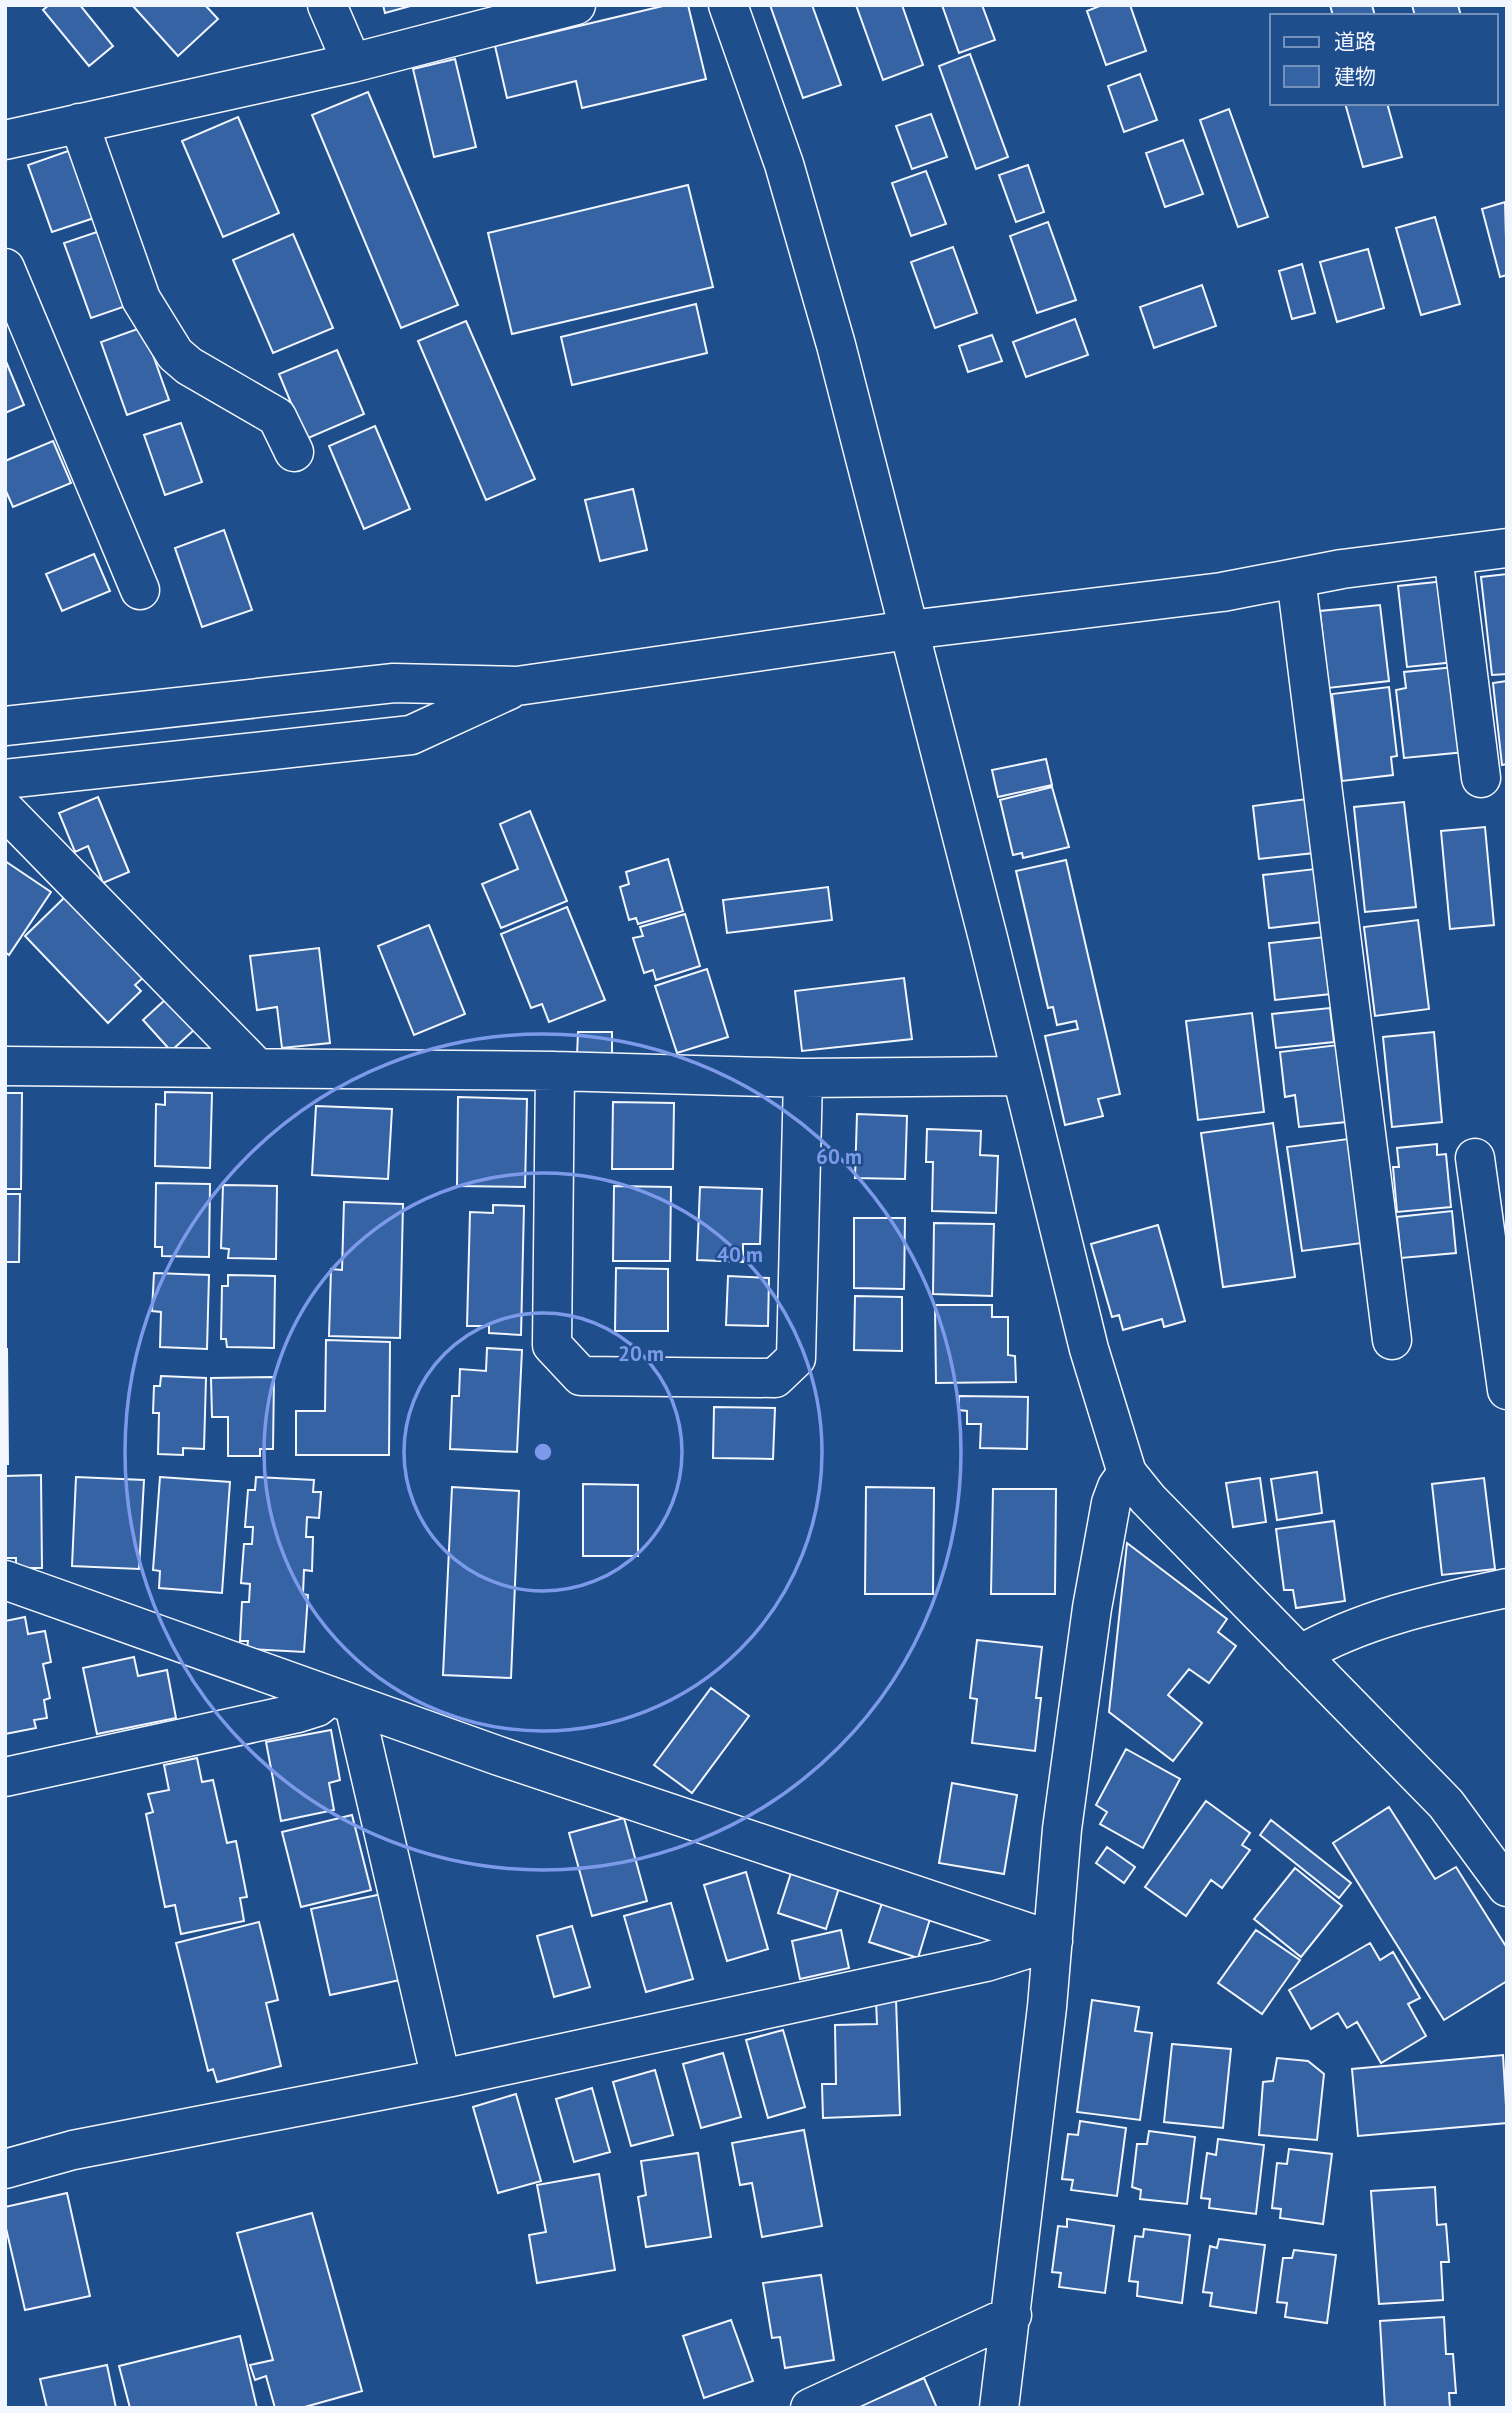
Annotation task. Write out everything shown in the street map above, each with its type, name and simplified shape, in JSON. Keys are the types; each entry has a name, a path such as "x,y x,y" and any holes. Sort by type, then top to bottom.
{"street":[{"path":"327,5 352,64"},
{"path":"5,140 352,64 576,5"},
{"path":"728,5 784,164 839,359 1089,1349 1127,1473 1148,1499 1446,1804 1507,1887"},
{"path":"79,123 141,299 175,354 189,366 277,417 294,452"},
{"path":"5,268 140,590"},
{"path":"5,726 394,683 517,686 909,629 1222,592 1296,578 1507,548"},
{"path":"1453,555 1481,778"},
{"path":"1296,578 1392,1340"},
{"path":"5,779 411,735 517,686"},
{"path":"5,810 257,1068"},
{"path":"5,1066 555,1070 803,1078 1022,1076"},
{"path":"555,1070 552,1345 581,1376 775,1378 796,1358 803,1078"},
{"path":"1475,1158 1507,1390"},
{"path":"999,2408 1054,1941 1062,1829 1092,1608 1111,1503 1116,1487 1127,1473"},
{"path":"5,1580 341,1701 1054,1941"},
{"path":"1300,1655 1363,1624 1507,1588"},
{"path":"5,1777 298,1713 341,1701"},
{"path":"341,1701 441,2079"},
{"path":"5,2169 73,2150 441,2079 986,1962 1054,1941"},
{"path":"810,2408 1012,2315"}],"building":[{"path":"49,5 80,5 113,46 89,66 43,10"},
{"path":"132,5 205,5 218,19 178,56"},
{"path":"383,5 414,5 385,13"},
{"path":"667,5 688,5 706,79 582,108 576,81 507,98 495,46"},
{"path":"770,5 812,5 841,85 803,98"},
{"path":"856,5 902,5 923,65 883,80"},
{"path":"942,5 982,5 995,40 959,53"},
{"path":"1102,5 1130,5 1146,51 1106,65 1087,11"},
{"path":"1330,5 1372,5 1374,14 1332,14"},
{"path":"1412,5 1458,5 1460,14 1414,14"},
{"path":"970,54 1008,157 976,169 939,66"},
{"path":"455,59 476,147 434,157 413,69"},
{"path":"1140,74 1157,120 1124,132 1108,86"},
{"path":"368,92 458,305 401,328 312,115"},
{"path":"1346,105 1388,105 1402,157 1363,167"},
{"path":"1229,109 1268,217 1238,227 1200,120"},
{"path":"931,114 947,157 912,169 896,126"},
{"path":"238,117 279,213 223,237 182,141"},
{"path":"1183,140 1203,194 1165,207 1146,153"},
{"path":"71,150 94,218 52,232 28,165"},
{"path":"1028,165 1044,212 1016,222 999,175"},
{"path":"926,171 946,224 911,236 892,183"},
{"path":"688,185 713,287 512,334 488,233"},
{"path":"1505,202 1507,275 1500,277 1482,209"},
{"path":"1435,217 1460,304 1421,315 1396,228"},
{"path":"1048,222 1076,300 1037,313 1010,236"},
{"path":"100,231 126,306 91,318 64,243"},
{"path":"293,234 333,328 273,353 233,260"},
{"path":"953,247 977,313 935,328 911,262"},
{"path":"1368,249 1384,308 1337,322 1320,262"},
{"path":"1302,264 1315,313 1292,319 1279,271"},
{"path":"1202,285 1216,326 1154,348 1140,307"},
{"path":"696,304 707,353 572,385 561,337"},
{"path":"1075,319 1088,355 1026,377 1013,342"},
{"path":"466,321 535,479 486,500 418,341"},
{"path":"143,327 169,400 127,415 101,342"},
{"path":"992,335 1002,361 968,372 959,346"},
{"path":"337,350 364,414 306,439 279,374"},
{"path":"5,359 24,405 5,413"},
{"path":"181,423 202,482 165,495 144,435"},
{"path":"375,426 410,509 364,529 329,446"},
{"path":"53,441 71,483 13,507 5,489 5,461"},
{"path":"633,489 647,550 600,561 585,500"},
{"path":"224,530 252,610 202,627 175,548"},
{"path":"94,554 110,591 62,611 46,574"},
{"path":"1507,574 1507,674 1492,675 1481,577"},
{"path":"1445,581 1455,662 1407,667 1398,586"},
{"path":"1380,605 1389,681 1328,688 1320,611"},
{"path":"1455,667 1465,752 1404,758 1396,690 1406,688 1404,672"},
{"path":"1507,681 1507,764 1502,765 1493,683"},
{"path":"1389,687 1397,756 1391,757 1393,775 1342,781 1332,694"},
{"path":"1046,759 1052,785 998,797 992,770"},
{"path":"1052,787 1069,847 1023,858 1022,853 1013,855 1000,800"},
{"path":"98,797 129,872 103,883 88,846 75,852 59,813"},
{"path":"1307,799 1314,853 1259,859 1253,806"},
{"path":"1404,802 1416,907 1365,912 1354,807"},
{"path":"530,811 567,901 501,928 482,884 518,869 500,824"},
{"path":"1485,827 1494,925 1450,929 1441,831"},
{"path":"668,859 683,911 638,924 636,918 629,920 620,887 629,884 626,872"},
{"path":"1066,860 1120,1094 1098,1099 1103,1116 1065,1125 1045,1036 1078,1029 1076,1021 1057,1025 1053,1007 1048,1008 1016,871"},
{"path":"5,861 51,892 9,955 5,952"},
{"path":"1315,869 1321,922 1269,928 1263,875"},
{"path":"828,887 832,920 727,933 723,900"},
{"path":"68,894 146,975 135,985 141,991 108,1023 25,936"},
{"path":"567,907 605,1000 549,1022 542,1004 531,1008 501,934"},
{"path":"685,914 700,966 656,980 653,970 644,973 633,938 643,936 640,927"},
{"path":"1418,920 1429,1009 1375,1016 1364,927"},
{"path":"429,925 465,1014 414,1035 378,946"},
{"path":"1325,937 1331,994 1275,1000 1269,943"},
{"path":"319,948 330,1043 282,1048 277,1007 257,1010 250,956"},
{"path":"707,969 728,1037 677,1053 655,986"},
{"path":"904,978 912,1039 802,1051 795,991"},
{"path":"166,999 194,1030 171,1051 143,1020"},
{"path":"1330,1008 1334,1042 1276,1048 1272,1014"},
{"path":"1252,1013 1264,1112 1198,1120 1186,1021"},
{"path":"578,1032 612,1032 612,1057 577,1056"},
{"path":"1434,1032 1442,1122 1392,1127 1383,1037"},
{"path":"1338,1045 1346,1122 1299,1127 1295,1095 1285,1097 1280,1052"},
{"path":"165,1092 212,1093 210,1168 155,1166 156,1104 165,1105"},
{"path":"5,1093 22,1093 21,1189 5,1189"},
{"path":"458,1097 527,1099 525,1187 457,1186"},
{"path":"613,1102 674,1103 673,1169 612,1169"},
{"path":"316,1106 392,1109 388,1179 312,1175"},
{"path":"857,1114 907,1116 905,1179 855,1178"},
{"path":"1273,1123 1295,1277 1223,1287 1201,1133"},
{"path":"927,1129 981,1131 980,1155 998,1156 996,1213 932,1211 933,1162 926,1162"},
{"path":"1348,1139 1362,1243 1302,1251 1287,1147"},
{"path":"1437,1144 1437,1155 1446,1154 1451,1207 1397,1212 1393,1167 1399,1167 1397,1148"},
{"path":"156,1183 210,1184 209,1257 162,1256 162,1247 155,1247"},
{"path":"223,1185 277,1186 276,1259 228,1258 229,1249 221,1248"},
{"path":"614,1186 671,1187 670,1261 613,1261"},
{"path":"700,1187 762,1189 760,1244 743,1244 743,1262 697,1260"},
{"path":"5,1194 20,1194 19,1262 5,1262"},
{"path":"344,1202 403,1204 400,1338 329,1336 331,1269 342,1270"},
{"path":"493,1205 524,1206 521,1335 489,1333 489,1326 467,1326 470,1212 493,1213"},
{"path":"1452,1211 1456,1253 1401,1258 1397,1217"},
{"path":"854,1218 905,1218 904,1289 854,1288"},
{"path":"934,1223 994,1224 992,1296 933,1294"},
{"path":"1158,1225 1185,1321 1164,1327 1162,1319 1123,1330 1119,1315 1112,1317 1091,1244"},
{"path":"616,1268 668,1269 668,1331 615,1331"},
{"path":"154,1273 209,1275 207,1349 160,1347 161,1312 152,1311"},
{"path":"228,1275 275,1276 274,1348 227,1347 226,1339 221,1339 222,1286 228,1286"},
{"path":"728,1276 769,1278 768,1326 726,1325"},
{"path":"855,1296 902,1297 902,1351 854,1350"},
{"path":"935,1305 992,1305 992,1317 1008,1317 1008,1355 1015,1356 1016,1382 936,1383"},
{"path":"326,1340 390,1342 389,1455 296,1455 296,1411 325,1411"},
{"path":"487,1348 522,1350 517,1452 450,1449 452,1396 459,1396 460,1369 486,1371"},
{"path":"7,1349 8,1464 5,1464"},
{"path":"161,1376 206,1378 204,1449 183,1448 183,1455 158,1454 159,1413 153,1413 154,1386 160,1386"},
{"path":"274,1377 273,1449 260,1449 260,1456 228,1456 228,1417 212,1417 211,1378"},
{"path":"959,1396 1028,1397 1027,1449 980,1448 981,1424 967,1424 967,1411 959,1410"},
{"path":"714,1407 775,1408 773,1459 713,1458"},
{"path":"1317,1472 1322,1513 1277,1520 1271,1479"},
{"path":"41,1475 42,1568 16,1568 16,1558 5,1558 5,1476"},
{"path":"76,1477 144,1480 139,1569 72,1566"},
{"path":"160,1477 230,1482 222,1593 159,1588 160,1571 153,1570"},
{"path":"256,1477 314,1480 313,1492 321,1492 319,1518 307,1517 306,1537 313,1537 312,1571 304,1570 303,1594 308,1595 304,1652 247,1649 248,1641 240,1641 242,1602 249,1602 250,1584 241,1583 244,1544 252,1544 253,1527 245,1527 248,1490 255,1490"},
{"path":"1260,1478 1266,1522 1233,1527 1226,1483"},
{"path":"1484,1478 1495,1569 1442,1575 1432,1484"},
{"path":"583,1484 638,1485 638,1556 583,1556"},
{"path":"452,1487 519,1491 511,1678 443,1675"},
{"path":"866,1487 934,1488 933,1594 865,1594"},
{"path":"993,1489 1056,1489 1055,1594 991,1594"},
{"path":"1334,1521 1345,1601 1296,1608 1293,1590 1284,1590 1276,1529"},
{"path":"1127,1543 1227,1619 1218,1632 1236,1646 1209,1683 1189,1669 1168,1695 1202,1723 1173,1761 1109,1712"},
{"path":"25,1617 28,1634 45,1631 51,1662 43,1664 50,1698 44,1700 47,1718 34,1720 36,1728 5,1734 5,1621"},
{"path":"977,1640 1042,1647 1036,1698 1041,1698 1035,1751 972,1743 977,1699 970,1698"},
{"path":"134,1657 138,1676 167,1670 176,1718 97,1734 83,1668"},
{"path":"711,1688 749,1716 692,1793 654,1765"},
{"path":"331,1730 340,1780 329,1783 334,1810 281,1821 266,1742"},
{"path":"1126,1749 1180,1779 1143,1848 1100,1824 1107,1812 1096,1805"},
{"path":"197,1758 202,1782 213,1780 227,1843 236,1841 247,1897 240,1898 244,1921 181,1934 175,1905 165,1907 146,1814 153,1812 148,1794 169,1790 164,1765"},
{"path":"952,1783 1017,1795 1004,1874 939,1863"},
{"path":"1206,1801 1250,1833 1242,1845 1250,1850 1222,1888 1211,1880 1186,1916 1145,1887"},
{"path":"1389,1807 1435,1879 1456,1867 1507,1948 1507,1981 1444,2020 1333,1843"},
{"path":"352,1815 371,1890 301,1907 282,1832"},
{"path":"624,1818 647,1901 592,1916 569,1833"},
{"path":"1271,1820 1351,1883 1339,1898 1260,1835"},
{"path":"1107,1847 1135,1867 1124,1883 1096,1863"},
{"path":"1295,1868 1342,1906 1301,1957 1254,1919"},
{"path":"746,1872 768,1949 727,1961 704,1885"},
{"path":"791,1873 839,1888 826,1929 778,1913"},
{"path":"382,1894 400,1980 330,1995 311,1909"},
{"path":"671,1903 693,1979 646,1992 624,1916"},
{"path":"882,1903 930,1919 918,1958 869,1942"},
{"path":"259,1922 278,2000 266,2003 281,2066 217,2082 213,2069 208,2071 176,1943"},
{"path":"572,1926 590,1987 554,1997 537,1936"},
{"path":"841,1930 849,1968 800,1979 792,1941"},
{"path":"1256,1930 1300,1960 1262,2014 1218,1983"},
{"path":"1370,1943 1380,1960 1393,1952 1420,1998 1408,2004 1426,2036 1381,2063 1357,2022 1347,2028 1338,2013 1311,2029 1289,1990"},
{"path":"896,1999 900,2115 823,2118 822,2084 836,2084 835,2025 877,2024 876,2000"},
{"path":"1092,2000 1139,2007 1135,2031 1152,2033 1140,2120 1077,2112"},
{"path":"783,2030 805,2107 768,2118 746,2040"},
{"path":"1172,2044 1231,2049 1223,2128 1164,2122"},
{"path":"723,2053 741,2117 701,2128 683,2064"},
{"path":"1503,2055 1507,2123 1358,2136 1352,2069"},
{"path":"1277,2058 1308,2061 1324,2074 1317,2140 1259,2135 1263,2082 1273,2081"},
{"path":"655,2070 673,2135 631,2146 613,2082"},
{"path":"592,2088 610,2152 574,2162 556,2099"},
{"path":"516,2094 541,2181 498,2193 473,2107"},
{"path":"1080,2121 1126,2128 1117,2196 1071,2190 1073,2180 1062,2179 1068,2134 1078,2135"},
{"path":"804,2130 822,2226 762,2237 752,2183 740,2185 732,2143"},
{"path":"1149,2131 1195,2137 1187,2204 1140,2199 1141,2190 1132,2187 1137,2144 1147,2144"},
{"path":"1218,2139 1264,2145 1256,2214 1209,2208 1210,2199 1201,2198 1207,2153 1216,2155"},
{"path":"1289,2149 1332,2154 1323,2224 1280,2218 1281,2209 1272,2208 1277,2163 1287,2164"},
{"path":"698,2153 711,2237 646,2247 638,2197 646,2195 641,2161"},
{"path":"599,2174 615,2270 537,2283 529,2235 546,2232 537,2185"},
{"path":"1435,2187 1437,2225 1446,2224 1449,2262 1441,2262 1443,2300 1379,2304 1371,2191"},
{"path":"67,2193 90,2296 25,2310 5,2224 5,2207"},
{"path":"312,2213 362,2391 301,2408 275,2408 266,2376 255,2380 250,2365 273,2360 237,2233"},
{"path":"1067,2219 1114,2226 1105,2293 1059,2287 1061,2273 1052,2272 1058,2226 1067,2227"},
{"path":"1144,2229 1190,2235 1182,2303 1137,2296 1138,2282 1129,2281 1135,2236 1143,2237"},
{"path":"1219,2239 1265,2245 1256,2313 1210,2306 1212,2293 1203,2292 1210,2246 1217,2248"},
{"path":"1294,2250 1336,2255 1327,2323 1285,2317 1287,2303 1277,2302 1283,2258 1292,2258"},
{"path":"821,2275 834,2360 785,2368 780,2337 772,2338 763,2283"},
{"path":"1444,2317 1446,2354 1453,2354 1456,2393 1449,2393 1450,2408 1385,2408 1380,2321"},
{"path":"731,2320 753,2381 704,2398 683,2336"},
{"path":"240,2336 257,2408 130,2408 119,2366"},
{"path":"107,2365 116,2408 47,2408 40,2379"},
{"path":"924,2378 937,2408 856,2408"}]}
